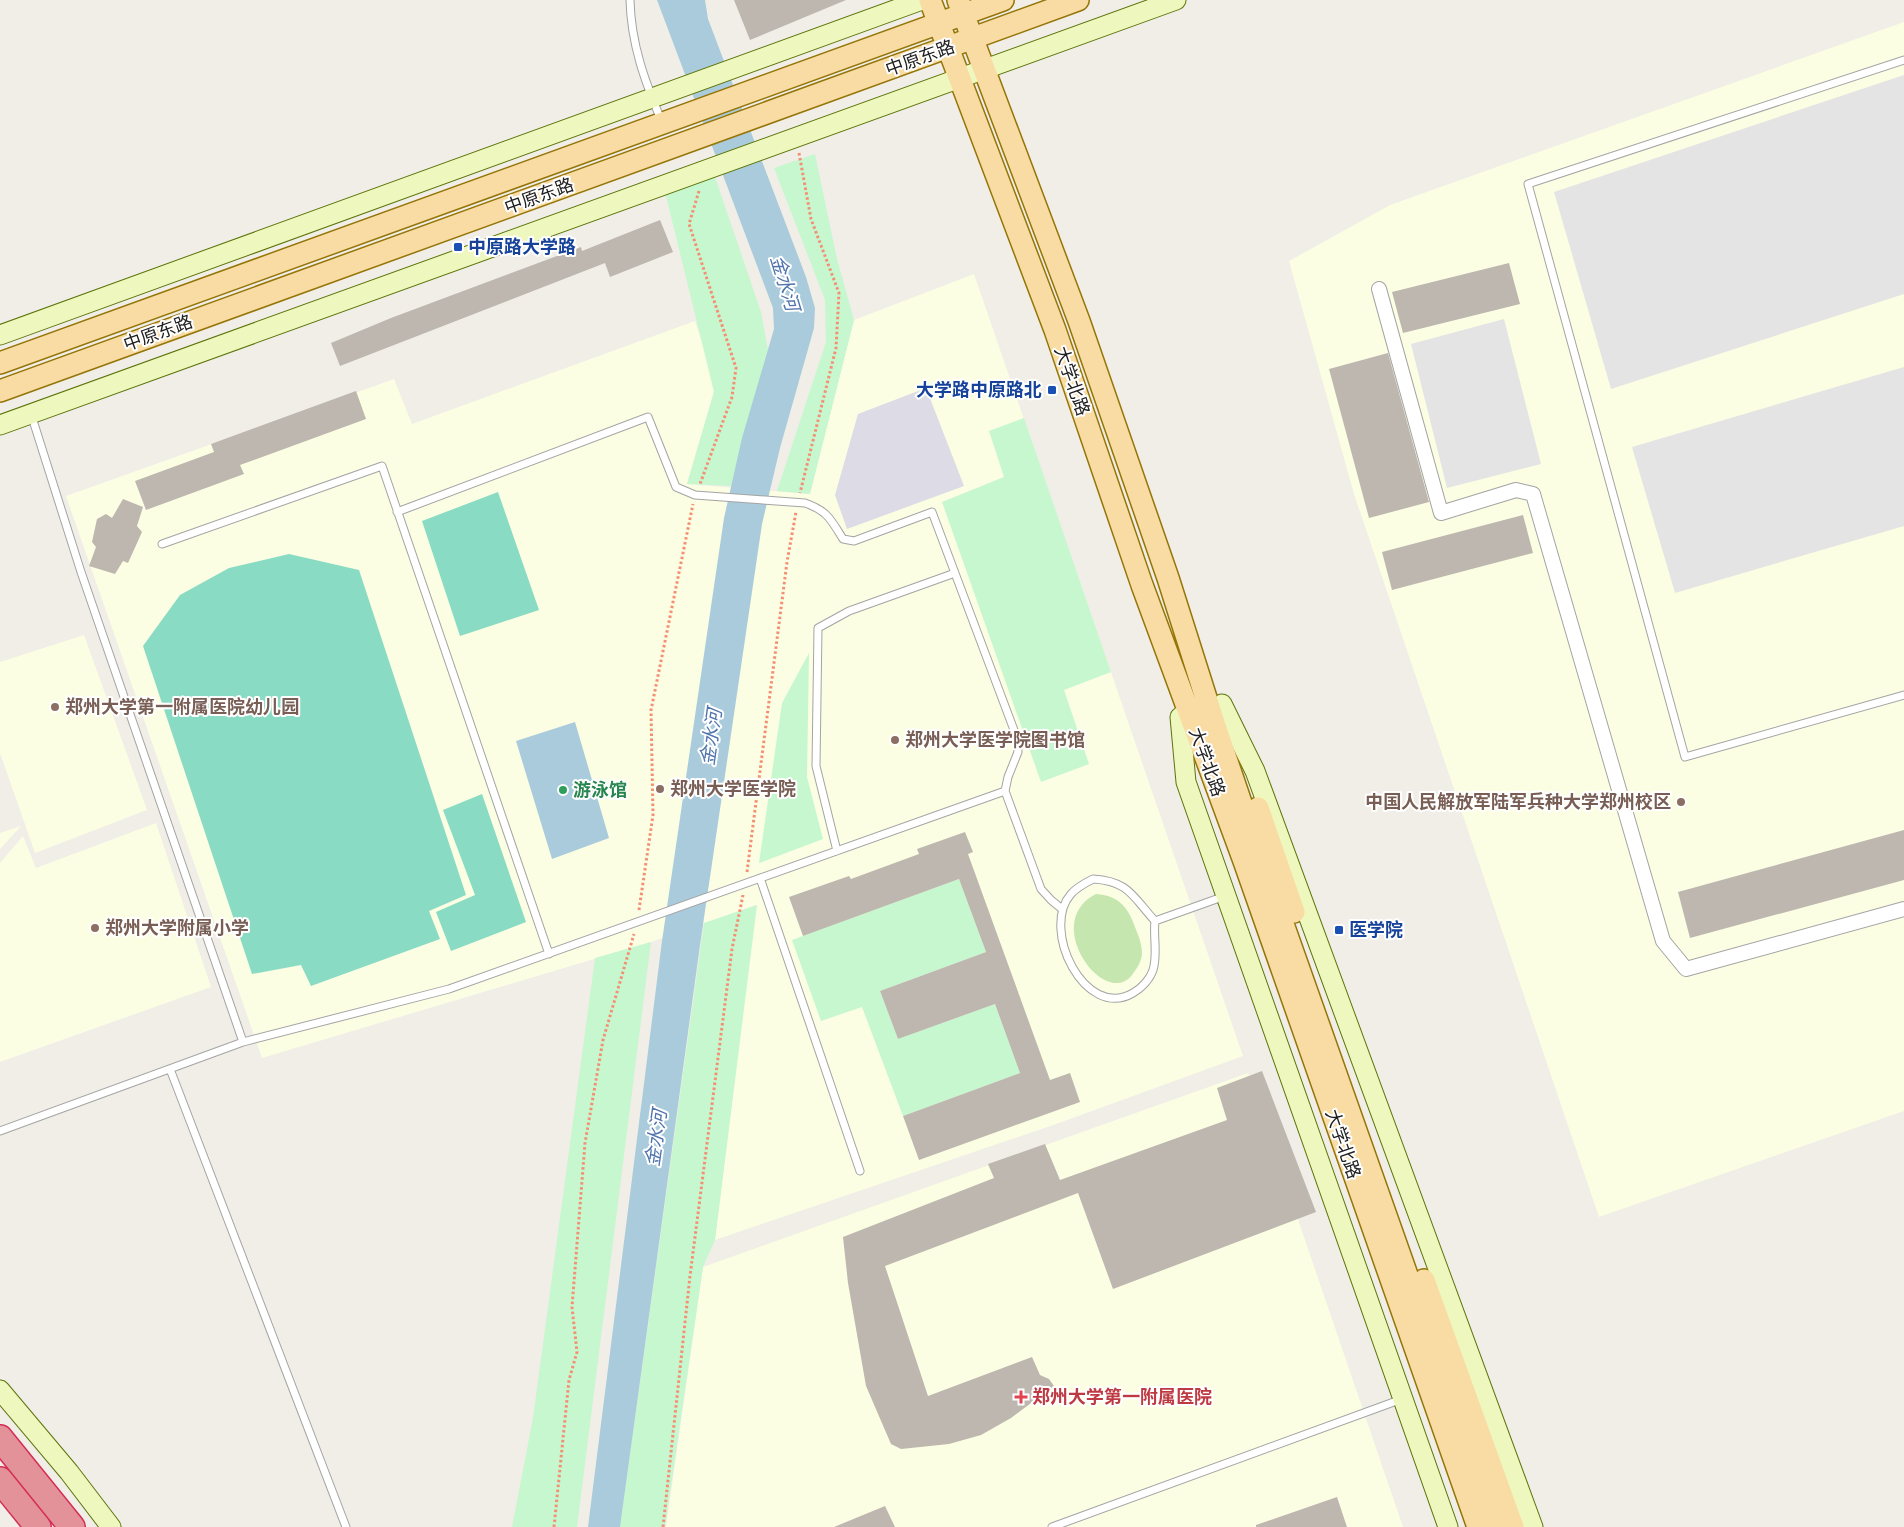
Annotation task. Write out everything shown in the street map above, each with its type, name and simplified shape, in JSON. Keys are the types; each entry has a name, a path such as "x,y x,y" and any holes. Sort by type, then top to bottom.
{"highway":[{"path":"0,1438 72,1527"},
{"path":"0,1480 38,1527"}],"main road":[{"name":"大学北路","path":"930,0 1055,330 1142,585 1251,859 1496,1527"},
{"name":"中原东路","path":"0,363 939,23 961,7 1003,0"},
{"name":"中原东路","path":"0,390 1078,0"},
{"name":"大学北路","path":"961,7 1079,321 1168,578 1213,720 1251,859 1478,1527"},
{"path":"1168,578 1222,704 1512,1527"},
{"path":"1142,585 1180,717 1313,1103 1466,1527"}],"street":[{"path":"0,335 922,0"},
{"path":"0,425 1176,0"},
{"path":"1379,289 1441,512 1516,490 1533,494 1663,941 1686,969 1904,909"},
{"path":"1222,704 1256,771 1533,1527"},
{"path":"1180,717 1186,782 1448,1527"},
{"path":"0,1390 69,1472 110,1527"}],"lane":[{"path":"630,0 630,21 636,51 660,95 668,122"},
{"path":"1904,60 1528,184 1685,757 1904,695"},
{"path":"31,414 81,572 243,1042"},
{"path":"397,512 648,417 676,488 695,495 798,502 820,508 829,517 843,539 854,541 932,512 1017,738 1018,752 1008,777 1005,791 1041,889 1062,909"},
{"path":"162,544 382,466 549,954"},
{"path":"837,851 816,766 818,628 849,611 955,573"},
{"path":"0,1132 243,1042 449,990 1005,791"},
{"path":"760,878 860,1171"},
{"path":"1093,879 1107,880 1122,885 1135,896 1155,921 1153,938 1156,955 1152,971 1139,990 1127,996 1111,998 1099,994 1078,977 1063,944 1060,924 1062,909 1070,895 1079,886 1093,879"},
{"path":"1155,921 1226,896"},
{"path":"170,1069 346,1527"},
{"path":"1052,1527 1402,1398"}],"path":[{"path":"663,1527 670,1477 690,1276 732,950 745,884 787,562 798,502 836,348 839,293 811,219 796,138"},
{"path":"554,1527 569,1380 577,1352 572,1307 585,1143 603,1040 638,922 653,814 651,710 695,495 732,397 736,368 689,224 702,172"}],"shaded area":[{"name":"中国人民解放军陆军兵种大学郑州校区","path":"1904,22 1904,1111 1599,1217 1354,494 1289,261 1390,205"},
{"path":"1904,75 1904,294 1611,389 1554,192"},
{"name":"郑州大学医学院","path":"974,274 1243,1056 1059,1123 715,1240 756,905 651,942 262,1058 66,496 394,379 412,424 695,321 716,384 687,484 810,494 854,320"},
{"path":"1504,319 1541,464 1447,488 1411,344"},
{"path":"1904,367 1904,526 1675,593 1632,447"},
{"path":"926,388 964,486 847,529 835,495 858,414"},
{"name":"郑州大学第一附属医院幼儿园","path":"84,635 147,810 35,853 0,753 0,662"},
{"name":"郑州大学附属小学","path":"156,823 211,987 0,1062 0,863 23,836 36,868"},
{"path":"21,826 0,849 0,833"},
{"name":"郑州大学第一附属医院","path":"1248,1073 1403,1527 666,1527 703,1267"}],"green space":[{"path":"815,154 837,259 854,320 810,494 777,491 826,342 825,300 774,168"},
{"path":"715,177 761,312 768,350 731,486 687,484 714,392 665,192"},
{"path":"1024,418 1111,672 1064,690 1089,764 1041,782 942,502 1004,477 989,431"},
{"path":"498,492 539,610 460,636 422,521"},
{"path":"289,554 359,570 466,895 429,911 440,939 311,986 301,965 252,974 143,646 180,595 229,568"},
{"path":"809,653 807,777 823,839 759,863 782,703"},
{"path":"482,794 526,922 451,951 436,912 475,895 443,810"},
{"path":"959,879 986,952 880,991 898,1039 995,1004 1020,1073 903,1116 862,1007 821,1021 792,940"},
{"path":"1096,894 1112,898 1123,906 1131,917 1140,940 1142,954 1140,963 1132,975 1120,983 1107,981 1094,972 1083,958 1076,941 1074,923 1080,907"},
{"path":"757,905 715,1240 703,1267 665,1527 620,1527 704,923"},
{"path":"651,942 577,1527 512,1527 533,1418 595,958"}],"water":[{"name":"金水河","path":"657,0 705,0 708,19 806,277 815,308 814,328 780,448 762,524 700,945 620,1527 588,1527 662,941 724,518 742,438 774,329 773,308"},
{"name":"游泳馆","path":"575,722 609,838 552,859 516,741"}],"building":[{"path":"734,0 846,0 750,40"},
{"path":"660,220 673,252 610,277 605,263 340,366 331,343 391,318 581,247 582,251"},
{"path":"1509,263 1520,304 1403,333 1392,292"},
{"path":"1388,353 1429,502 1369,518 1329,369"},
{"path":"356,391 366,419 240,465 244,474 146,510 135,481 214,452 211,444"},
{"path":"123,499 143,507 137,526 142,532 128,563 123,561 115,574 89,566 96,547 92,542 97,519 106,514 112,518"},
{"path":"1523,515 1533,553 1392,590 1382,552"},
{"path":"1904,830 1904,880 1690,938 1678,892"},
{"path":"965,832 973,852 968,854 1050,1080 1070,1073 1080,1102 919,1160 903,1116 1020,1073 995,1004 898,1039 880,991 986,952 959,879 803,936 789,897 849,876 851,879 919,854 917,849"},
{"path":"1262,1071 1316,1212 1113,1289 1078,1193 885,1266 928,1396 1032,1357 1040,1375 1049,1379 1054,1386 1011,1418 981,1435 949,1444 901,1449 891,1444 866,1386 848,1283 843,1237 994,1178 988,1164 1045,1144 1060,1180 1227,1120 1217,1088"},
{"path":"1337,1497 1347,1527 1256,1527 1256,1525"},
{"path":"885,1506 895,1527 834,1527"}],"place":[{"name":"中原路大学路","path":"458,247"},
{"name":"大学路中原路北","path":"1052,390"},
{"name":"郑州大学第一附属医院幼儿园","path":"55,707"},
{"name":"郑州大学医学院图书馆","path":"895,740"},
{"name":"郑州大学医学院","path":"660,789"},
{"name":"游泳馆","path":"563,790"},
{"name":"中国人民解放军陆军兵种大学郑州校区","path":"1681,802"},
{"name":"郑州大学附属小学","path":"95,928"},
{"name":"医学院","path":"1339,930"},
{"name":"郑州大学第一附属医院","path":"1021,1397"}]}
